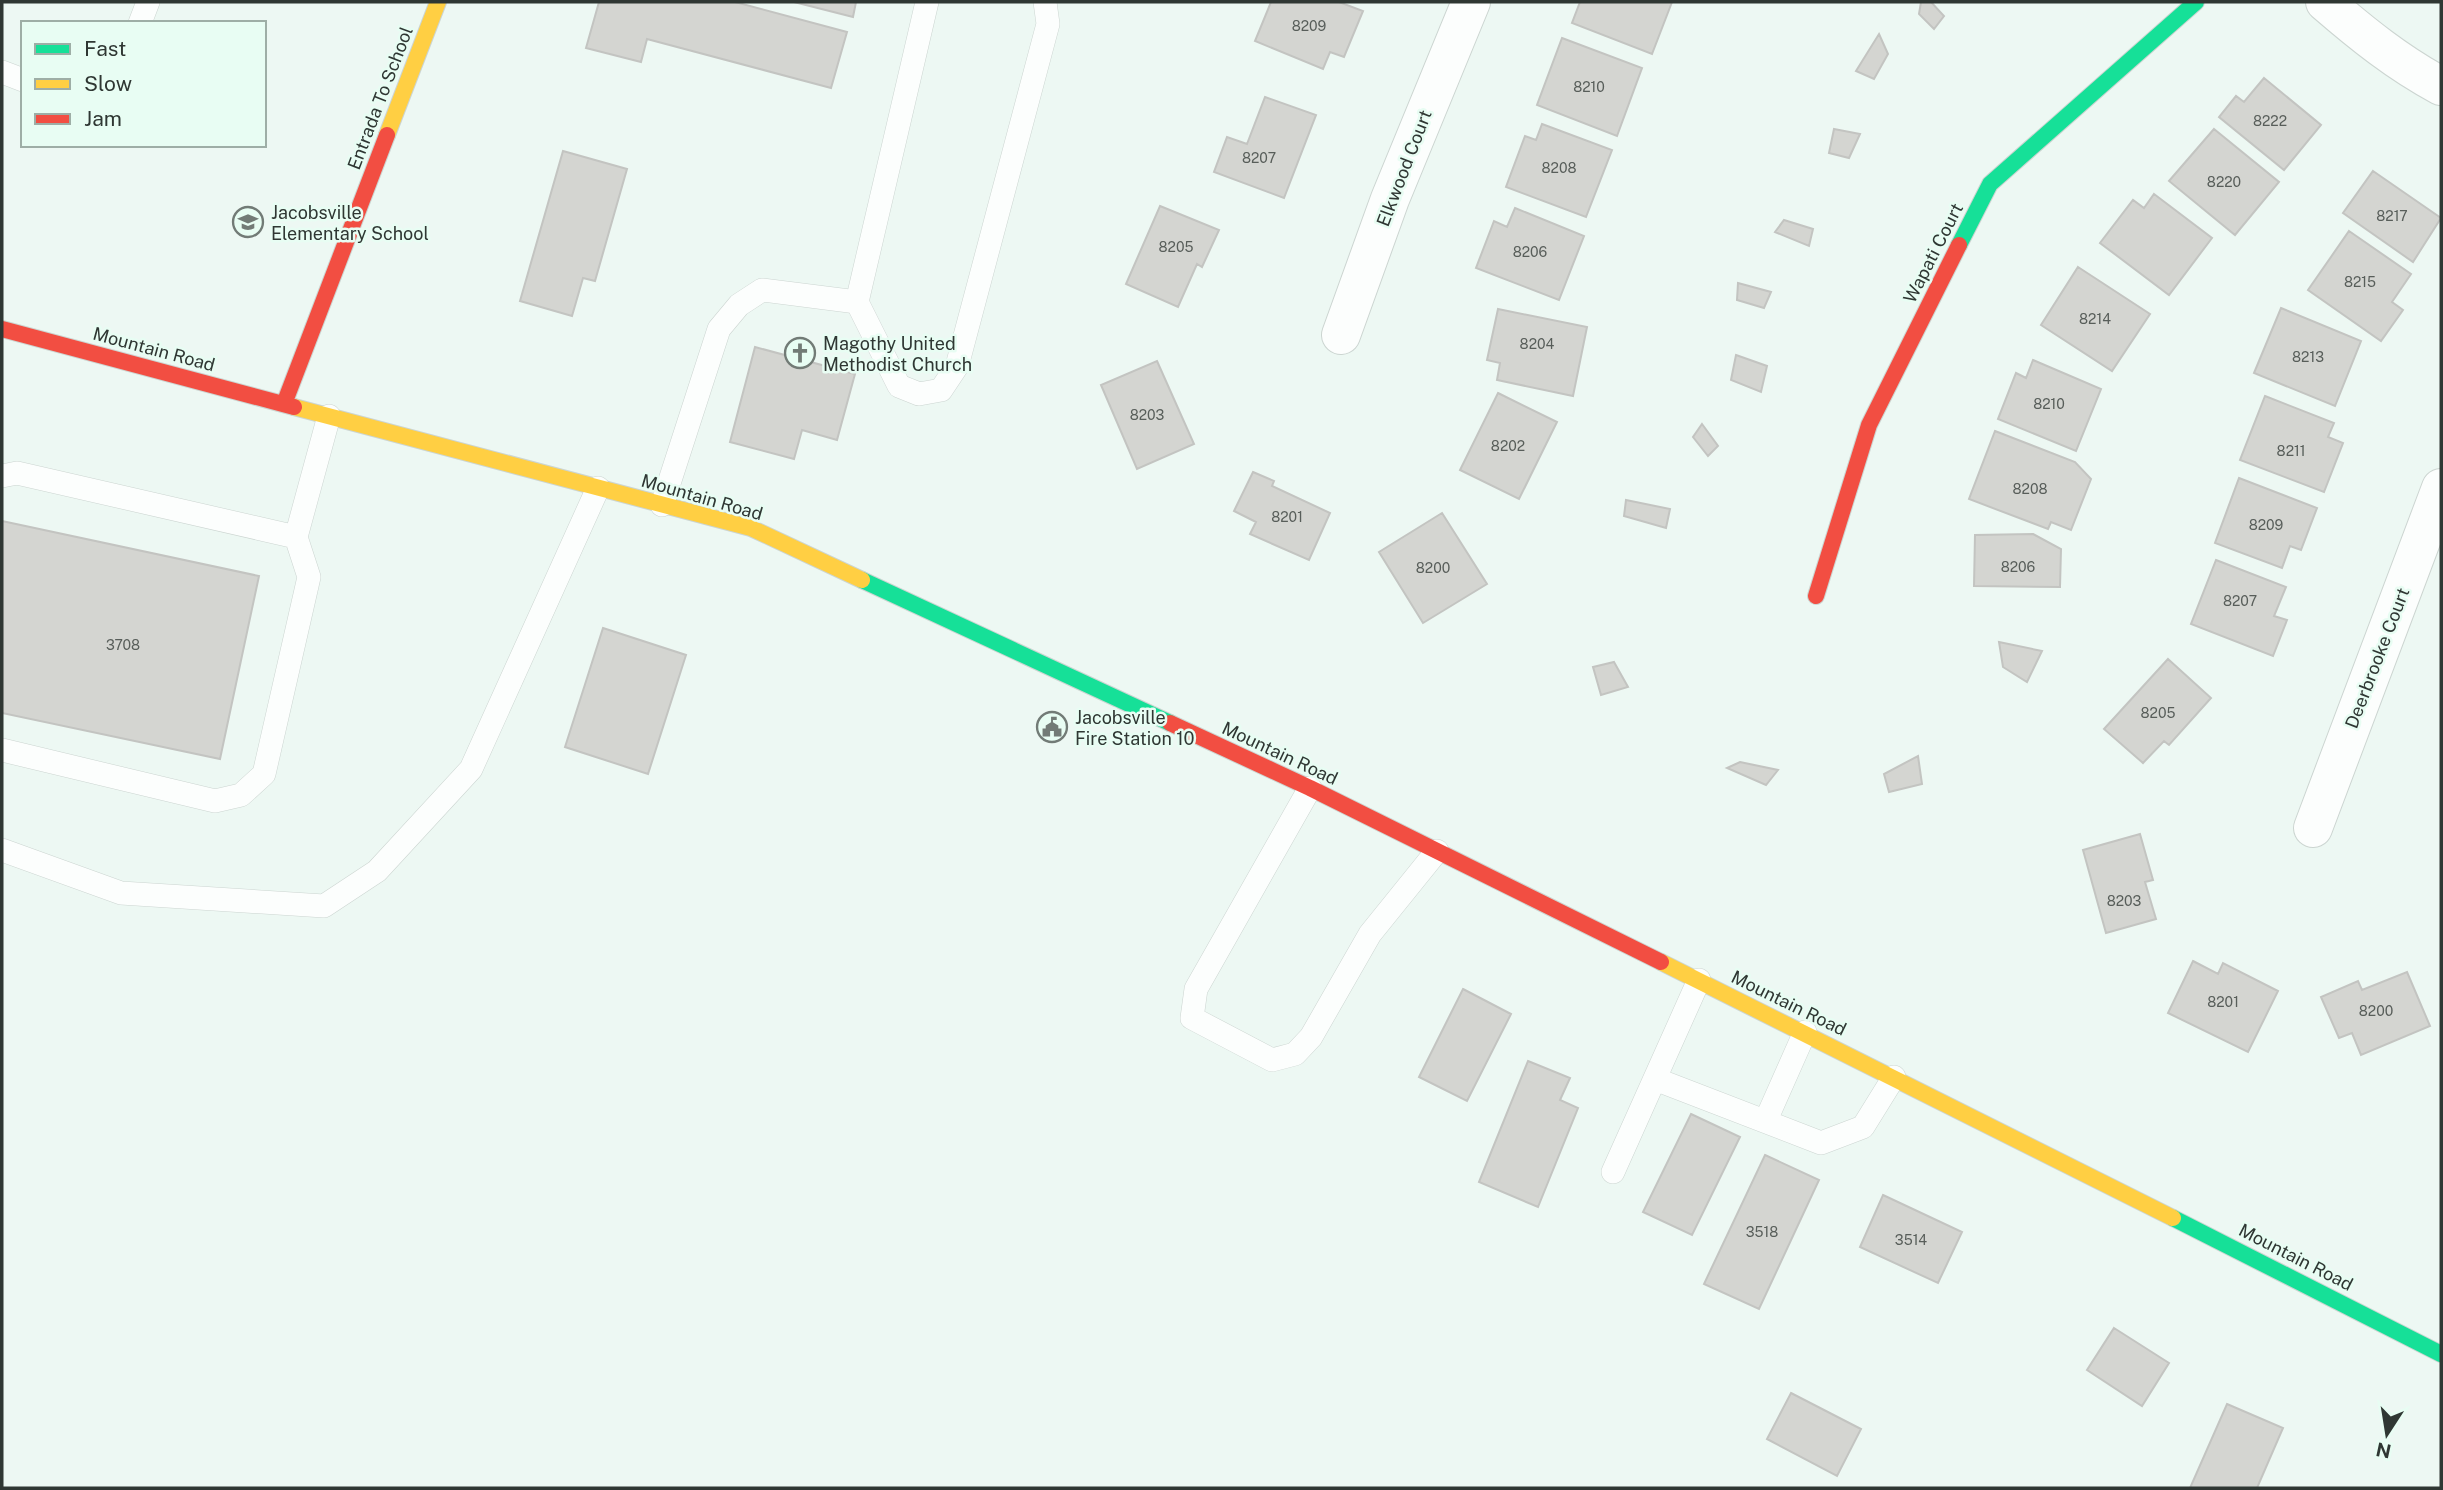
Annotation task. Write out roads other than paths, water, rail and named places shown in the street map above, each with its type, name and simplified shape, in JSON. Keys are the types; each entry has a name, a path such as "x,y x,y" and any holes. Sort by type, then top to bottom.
{"main road":[{"name":"Entrada To School","path":"284,404 438,2"},
{"name":"Wapati Court","path":"1816,596 1869,425 1990,184 2196,2"},
{"name":"Mountain Road","path":"2,329 751,528 1310,788 1805,1032 2441,1354"}],"street":[{"name":"Elkwood Court","path":"1341,335 1390,199 1471,2"},
{"path":"2325,2 2367,39 2411,70 2441,86"},
{"name":"Deerbrooke Court","path":"2313,828 2441,488"}],"lane":[{"path":"140,21 148,2"},
{"path":"927,2 857,302 899,386 919,394 942,390 957,366 1045,37 1048,24 1045,2"},
{"path":"2,72 21,79"},
{"path":"662,505 719,329 739,305 762,290 857,302"},
{"path":"2,750 215,802 241,795 264,774 309,578 296,537 329,416"},
{"path":"2,476 17,473 296,537"},
{"path":"2,850 121,893 324,906 377,871 471,769 598,488"},
{"path":"1310,788 1196,989 1192,1018 1272,1060 1295,1054 1311,1037 1370,934 1437,851"},
{"path":"1613,1172 1699,980"},
{"path":"1766,1121 1805,1032"},
{"path":"1655,1079 1821,1143 1863,1127 1894,1077"}],"place":[{"name":"Jacobsville Elementary School","path":"248,222"},
{"name":"Magothy United Methodist Church","path":"800,353"},
{"name":"Jacobsville Fire Station 10","path":"1052,727"}]}
